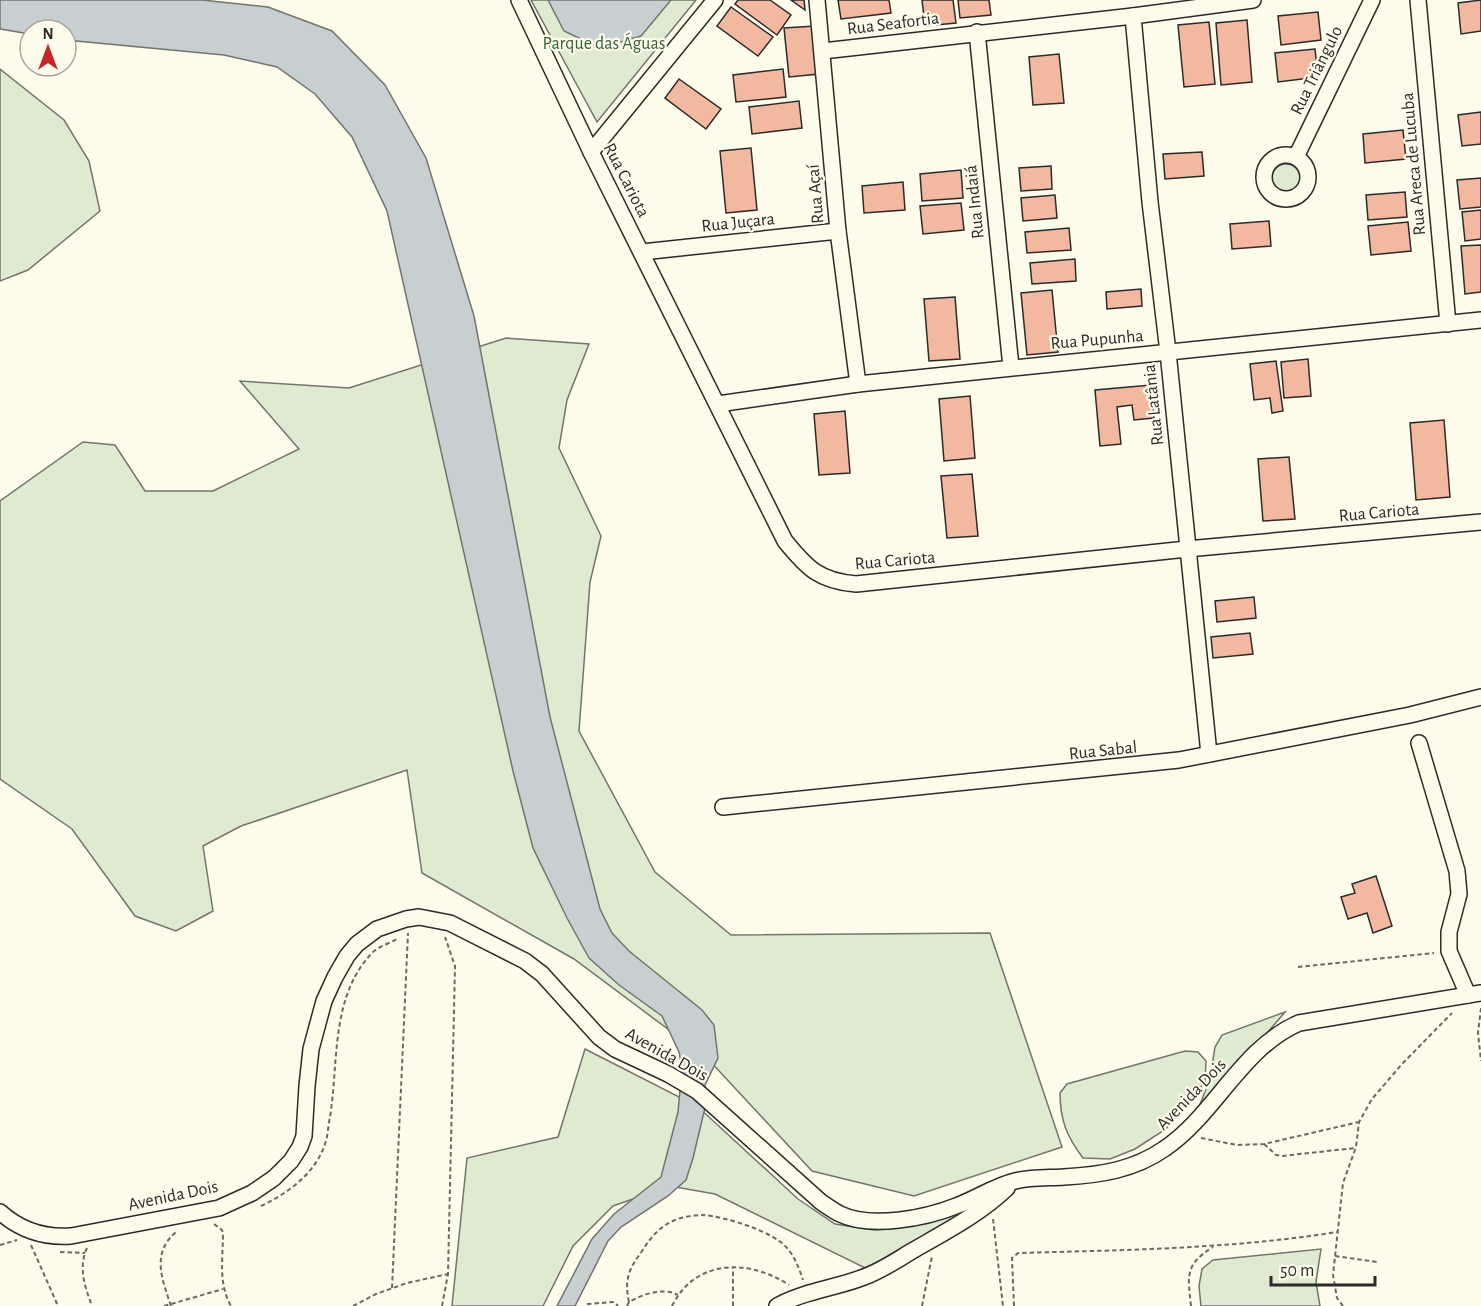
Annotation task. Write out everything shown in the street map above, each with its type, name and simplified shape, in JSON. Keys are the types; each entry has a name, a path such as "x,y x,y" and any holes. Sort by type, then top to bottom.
{"street":[{"name":"Rua Cariota","path":"519,0 591,152 785,541 803,563 816,574 829,580 856,584 1187,549 1481,522"},
{"path":"591,152 715,0"},
{"name":"Rua Açaí","path":"817,0 838,231 858,384"},
{"name":"Rua Seafortia","path":"823,51 1253,0"},
{"name":"Rua Triângulo","path":"1296,157 1372,0"},
{"name":"Rua Areca de Lucuba","path":"1418,0 1448,324"},
{"name":"Rua Latânia","path":"1132,16 1209,754"},
{"name":"Rua Indaiá","path":"977,32 1011,367"},
{"name":"Rua Juçara","path":"642,252 838,231"},
{"name":"Rua Pupunha","path":"718,404 858,384 1011,367 1481,320"},
{"name":"Rua Sabal","path":"723,807 1149,765 1410,715 1481,697"},
{"path":"1419,743 1457,871 1459,894 1449,932 1449,951 1475,994"},
{"name":"Avenida Dois","path":"0,1212 25,1230 58,1237 71,1236 219,1208 252,1193 274,1178 291,1161 304,1136 306,1086 311,1049 324,1001 339,970 357,944 377,929 419,917 450,923 534,968 565,997 599,1037 615,1049 668,1074 697,1091 806,1189 841,1215 859,1220 878,1221 918,1216 956,1206 1015,1181 1100,1174 1135,1166 1183,1135 1264,1045 1281,1031 1299,1023 1475,994"},
{"path":"777,1306 803,1295 866,1277 929,1242 992,1202 1015,1181"}],"path":[{"path":"259,1206 279,1197 307,1175 325,1144 332,1103 339,1017 356,973 375,951 408,933 417,932"},
{"path":"392,1288 408,933"},
{"path":"442,1306 448,1274 455,966 447,940 443,935"},
{"path":"1298,967 1449,951"},
{"path":"1343,1306 1337,1298 1333,1275 1343,1183 1356,1148 1359,1122 1372,1099 1402,1064 1475,994"},
{"path":"1481,1008 1478,1033 1481,1061"},
{"path":"1183,1135 1238,1145 1264,1144 1359,1122"},
{"path":"1264,1144 1276,1155 1282,1156 1356,1148"},
{"path":"992,1202 1003,1306"},
{"path":"627,1306 629,1302 626,1288 630,1269 654,1233 676,1219 701,1215 730,1221 767,1234 786,1246 799,1267 804,1283"},
{"path":"207,1223 218,1224 223,1233 221,1277 223,1289 231,1306"},
{"path":"170,1229 182,1227 170,1237 160,1258 161,1276 171,1305"},
{"path":"1014,1306 1011,1266 1012,1258 1018,1253 1215,1246 1294,1239 1337,1232"},
{"path":"922,1306 932,1258 929,1242"},
{"path":"30,1243 58,1306"},
{"path":"89,1245 83,1260 83,1280 92,1306"},
{"path":"1191,1306 1189,1272 1195,1261 1215,1246"},
{"path":"1335,1256 1377,1262"},
{"path":"672,1306 688,1284 707,1271 724,1267 765,1272 778,1278"},
{"path":"733,1268 733,1306"},
{"path":"353,1306 392,1288 448,1274"},
{"path":"164,1306 223,1289"},
{"path":"629,1302 663,1291 670,1291 678,1295"},
{"path":"587,1304 614,1302 618,1306"}],"green space":[{"name":"Parque das Águas","path":"531,0 696,0 597,122"},
{"path":"0,69 64,120 89,161 100,211 28,270 0,281"},
{"path":"1286,164 1296,168 1300,178 1296,188 1286,192 1276,188 1272,178 1276,168"},
{"path":"506,338 589,344 567,400 559,448 601,536 590,582 579,731 655,872 731,935 990,933 1062,1147 914,1196 812,1171 708,1059 574,959 422,873 407,770 241,826 203,846 213,911 176,931 135,916 72,829 0,779 0,501 83,442 115,445 145,491 213,491 299,449 240,381 349,388"},
{"path":"1285,1012 1195,1117 1210,1079 1215,1047 1222,1035"},
{"path":"585,1049 697,1106 798,1199 835,1224 874,1230 900,1228 949,1217 995,1195 918,1243 865,1268 715,1194 670,1186 613,1206 573,1246 543,1306 452,1306 467,1158 558,1137"},
{"path":"1185,1051 1198,1052 1206,1061 1205,1082 1166,1129 1135,1149 1110,1159 1083,1158 1069,1135 1061,1112 1060,1093 1067,1084"},
{"path":"1321,1249 1316,1282 1320,1306 1201,1306 1199,1286 1202,1269 1213,1260"}],"shaded area":[{"path":"0,0 202,0 268,7 332,31 385,85 426,158 474,316 550,717 600,909 612,933 629,951 702,1010 714,1025 718,1058 705,1085 705,1108 686,1180 668,1196 621,1227 608,1241 575,1306 557,1306 592,1239 614,1214 661,1177 678,1112 682,1068 679,1052 662,1016 619,985 589,958 533,848 513,771 387,211 352,137 315,94 277,67 224,55 78,41 78,18 18,18 18,32 0,29"},
{"path":"548,0 671,0 641,36 600,48 564,31"}],"building":[{"path":"738,0 770,0 791,15 777,35 735,4"},
{"path":"791,0 804,0 805,10"},
{"path":"838,0 889,0 891,13 841,19"},
{"path":"922,0 953,0 956,23 925,26"},
{"path":"958,0 989,0 991,15 960,18"},
{"path":"1481,0 1481,31 1461,34 1458,3"},
{"path":"731,7 773,37 758,56 717,26"},
{"path":"1318,12 1321,40 1281,45 1278,16"},
{"path":"1247,20 1252,82 1221,85 1216,23"},
{"path":"1209,22 1215,84 1184,87 1178,25"},
{"path":"815,26 819,74 789,77 784,28"},
{"path":"1315,49 1318,77 1278,82 1275,53"},
{"path":"1059,54 1064,103 1033,105 1029,57"},
{"path":"783,69 786,97 736,102 733,75"},
{"path":"679,79 721,109 706,129 665,98"},
{"path":"799,101 802,128 752,134 749,107"},
{"path":"1481,112 1481,144 1462,146 1458,115"},
{"path":"1403,130 1406,159 1365,163 1363,134"},
{"path":"751,148 757,210 726,213 720,151"},
{"path":"1202,152 1204,176 1165,179 1163,154"},
{"path":"1051,166 1052,189 1021,191 1019,168"},
{"path":"961,170 963,198 922,201 920,174"},
{"path":"1481,178 1481,207 1460,209 1457,180"},
{"path":"903,182 905,210 864,213 862,186"},
{"path":"1405,192 1407,217 1368,220 1366,195"},
{"path":"1055,195 1057,218 1023,221 1021,198"},
{"path":"961,203 964,230 923,234 920,206"},
{"path":"1481,210 1481,239 1465,241 1462,212"},
{"path":"1269,221 1271,246 1232,249 1230,224"},
{"path":"1408,222 1411,251 1371,255 1368,226"},
{"path":"1069,228 1071,250 1027,253 1025,232"},
{"path":"1481,245 1481,292 1465,294 1461,246"},
{"path":"1075,259 1076,281 1032,284 1030,263"},
{"path":"1141,289 1142,306 1107,309 1106,292"},
{"path":"1052,290 1058,352 1027,355 1021,293"},
{"path":"955,297 960,359 929,361 924,299"},
{"path":"1308,359 1311,396 1284,398 1281,362"},
{"path":"1276,361 1283,411 1272,413 1270,398 1254,400 1250,364"},
{"path":"1151,385 1154,418 1134,420 1132,405 1117,407 1121,444 1100,446 1095,390"},
{"path":"970,396 975,458 944,461 939,399"},
{"path":"845,411 850,473 819,475 814,414"},
{"path":"1444,420 1450,497 1416,500 1410,423"},
{"path":"1289,457 1295,519 1263,521 1258,459"},
{"path":"972,474 978,536 947,538 941,476"},
{"path":"1254,597 1256,618 1217,622 1215,601"},
{"path":"1250,633 1253,654 1213,658 1211,637"},
{"path":"1376,876 1392,926 1373,933 1367,913 1348,919 1341,897 1355,893 1352,884"}]}
